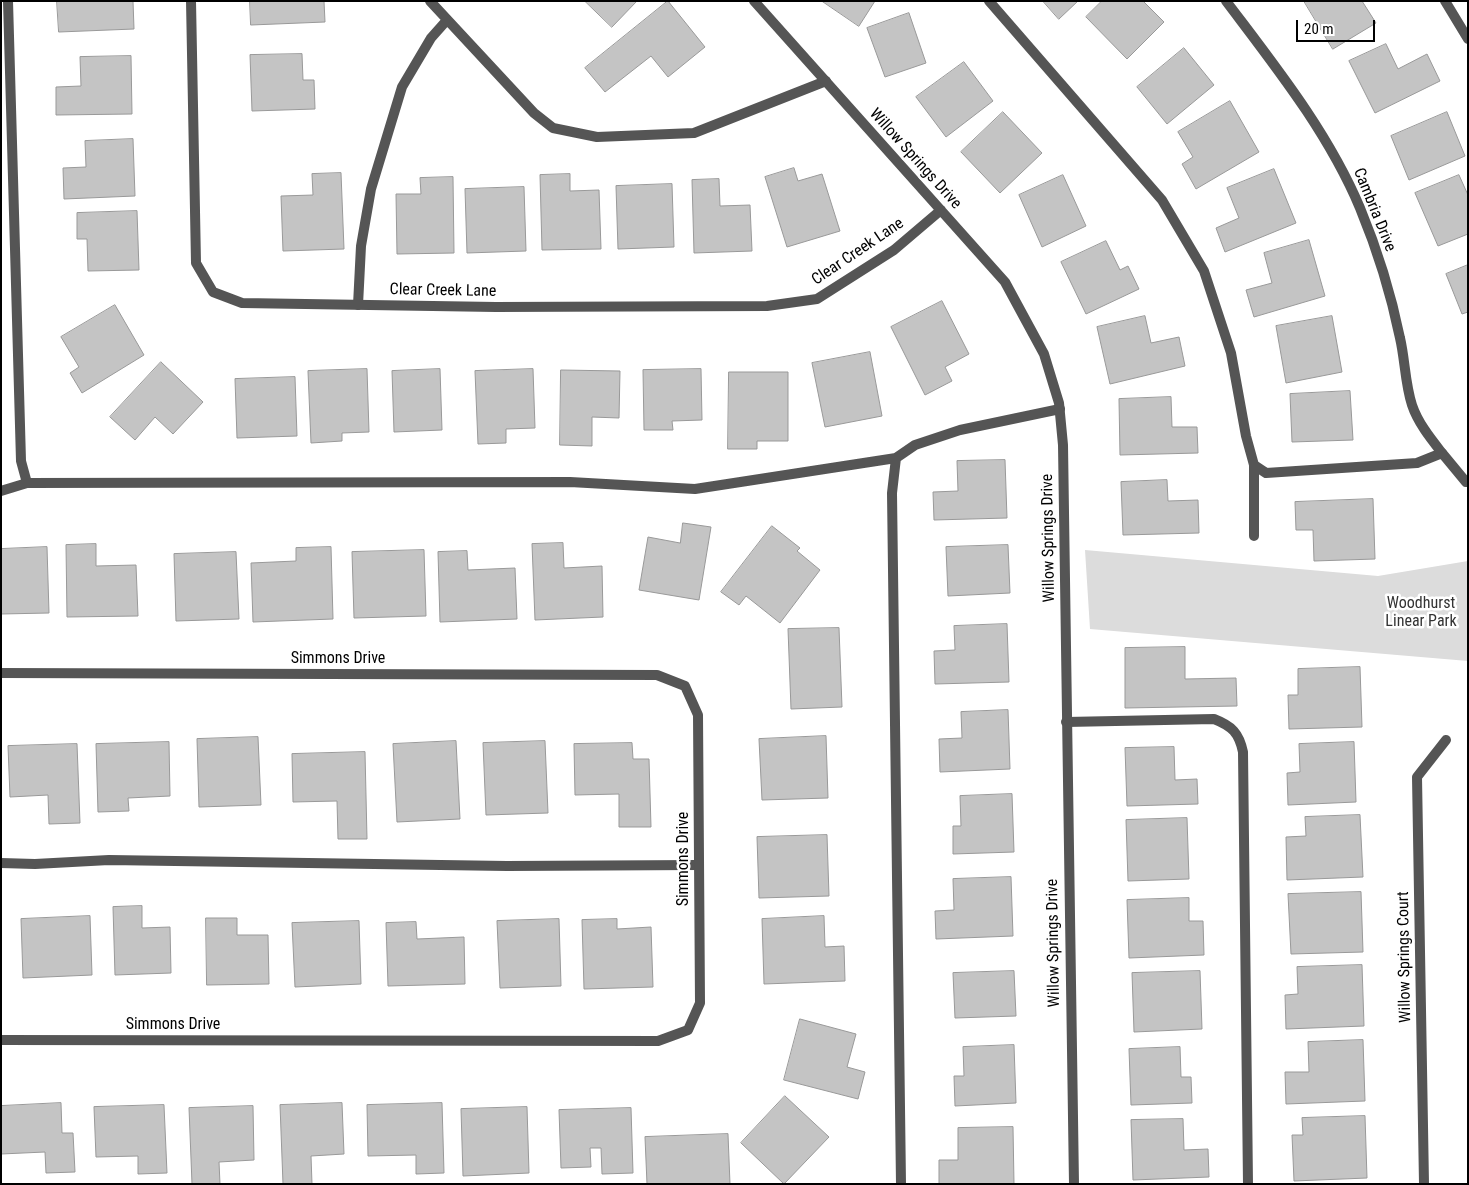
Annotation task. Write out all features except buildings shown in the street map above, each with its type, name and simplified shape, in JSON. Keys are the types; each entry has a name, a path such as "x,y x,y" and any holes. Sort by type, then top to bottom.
{"street":[{"path":"8,1 21,462 27,483"},
{"name":"Clear Creek Lane","path":"191,1 196,262 213,292 242,304 767,306 817,299 894,250 941,210"},
{"path":"430,1 540,118 553,128 597,137 694,133 826,82"},
{"name":"Willow Springs Drive","path":"754,1 1005,282 1044,354 1060,410 1063,445 1074,1184"},
{"path":"989,1 1162,200 1204,271 1231,352 1246,436 1254,465 1254,536"},
{"name":"Cambria Drive","path":"1226,1 1288,83 1332,152 1360,207 1388,289 1401,339 1412,405 1428,436 1466,482 1468,481"},
{"path":"1444,1 1468,39"},
{"path":"358,305 361,246 371,189 402,87 431,38 447,20"},
{"path":"1,491 27,483 570,482 695,489 896,458 915,445 960,430 1060,410"},
{"path":"1254,465 1266,473 1417,463 1442,453"},
{"path":"896,458 892,493 900,1184"},
{"name":"Simmons Drive","path":"1,673 657,675 685,686 698,715 700,1003 688,1030 658,1041 1,1040"},
{"path":"1066,722 1214,719 1230,725 1240,738 1243,752 1248,1184"},
{"name":"Willow Springs Court","path":"1424,1184 1417,777 1446,740"},
{"path":"1,863 35,864 109,860 507,866 699,865"}],"green space":[{"name":"Woodhurst Linear Park","path":"1085,550 1378,576 1468,561 1468,661 1090,629"}]}
